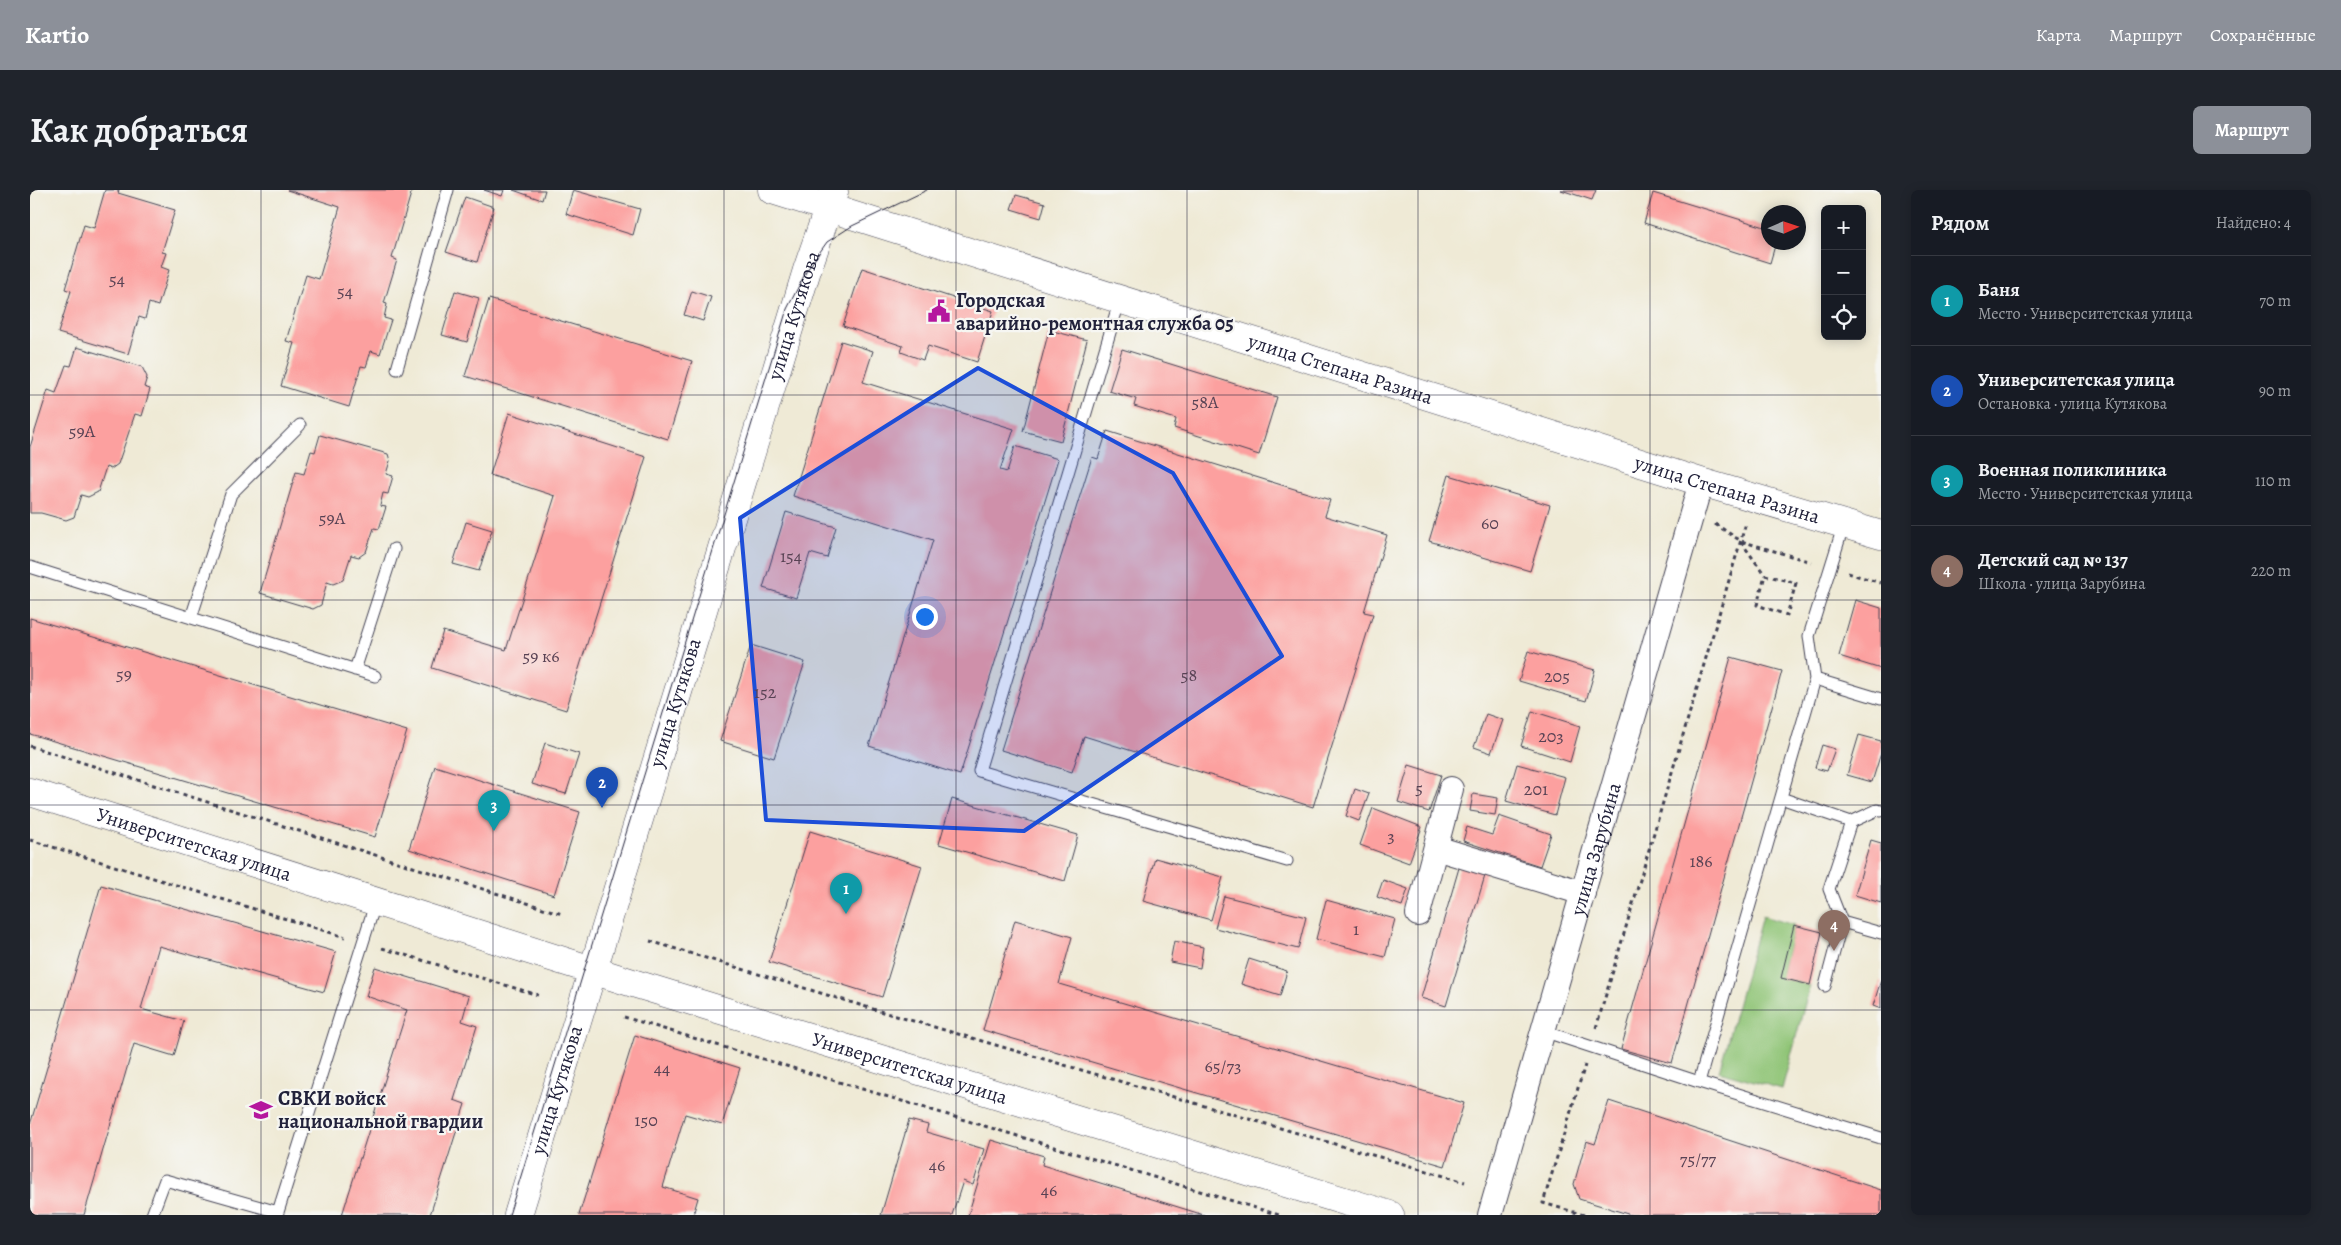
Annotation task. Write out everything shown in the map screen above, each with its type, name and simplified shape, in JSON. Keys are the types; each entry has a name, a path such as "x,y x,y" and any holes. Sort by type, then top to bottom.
{"street":[{"name":"улица Степана Разина","path":"772,190 832,199 1120,299 1701,482 1881,535"},
{"name":"улица Кутякова","path":"518,1215 804,280 832,199"},
{"name":"улица Зарубина","path":"1490,1215 1701,482"},
{"path":"1418,914 1451,789"},
{"name":"Университетская улица","path":"30,792 593,970 1390,1215"},
{"path":"1436,848 1582,893"}],"lane":[{"path":"397,369 448,190"},
{"path":"1120,299 979,772 1287,861"},
{"path":"191,618 231,494 300,425"},
{"path":"1699,1082 1815,679 1809,636 1844,524"},
{"path":"355,670 394,549"},
{"path":"30,567 375,676"},
{"path":"1815,679 1881,699"},
{"path":"1781,798 1851,822 1877,810 1881,811"},
{"path":"1824,986 1842,922 1829,889 1851,822"},
{"path":"152,1215 165,1180 278,1212 376,901"},
{"path":"1842,922 1881,933"},
{"path":"1543,1031 1590,1048 1881,1138"}],"path":[{"path":"1584,1215 1543,1203 1741,541 1766,574 1796,584 1787,614 1757,605 1766,574"},
{"path":"30,746 562,914"},
{"path":"30,840 538,995"},
{"path":"650,941 886,1013 1465,1182"},
{"path":"624,1017 1279,1215"}],"highlighted area":[{"path":"978,368 1173,473 1282,656 1024,831 766,820 740,518"}],"green space":[{"path":"1762,916 1794,925 1781,978 1810,985 1782,1089 1719,1071"}],"building":[{"path":"105,190 119,190 118,193 175,210 162,252 166,253 161,267 169,270 158,306 149,303 145,319 139,317 128,354 58,333 71,291 65,289 84,225 94,228"},
{"path":"287,190 412,190 392,258 397,260 384,303 387,304 384,318 391,320 380,354 371,351 366,367 361,366 349,407 281,386 294,343 286,341 306,275 319,279 340,207"},
{"path":"484,190 504,190 502,196"},
{"path":"513,190 545,190 542,200"},
{"path":"573,190 640,209 633,235 566,214"},
{"path":"1561,190 1596,190 1592,200"},
{"path":"1653,193 1761,226 1761,250 1774,250 1770,263 1644,223"},
{"path":"1016,195 1045,203 1041,218 1011,209"},
{"path":"465,197 494,207 477,262 446,252"},
{"path":"862,268 993,311 977,362 928,346 923,360 901,352 903,346 843,326"},
{"path":"455,291 479,298 467,342 442,335"},
{"path":"692,291 711,297 703,321 684,315"},
{"path":"489,299 692,361 668,439 465,376"},
{"path":"1049,330 1087,340 1061,441 1023,431"},
{"path":"841,341 873,351 863,382 1014,429 1000,470 1007,472 1015,446 1058,459 960,775 869,746 933,540 793,496"},
{"path":"77,347 142,367 147,377 144,387 150,389 142,416 135,414 118,464 111,469 106,467 98,492 88,497 81,495 74,517 66,520 41,513 30,513 30,447 48,390 56,393 66,365 71,366"},
{"path":"1122,349 1277,397 1259,455 1174,428 1176,419 1134,406 1136,399 1109,391"},
{"path":"509,413 646,457 566,710 432,668 443,631 506,650 555,496 490,475"},
{"path":"1107,431 1330,500 1325,516 1387,535 1364,612 1373,614 1313,807 1084,736 1072,772 1001,750 1092,457 1098,459"},
{"path":"320,435 388,454 390,461 386,474 393,476 388,494 383,493 380,506 386,507 379,529 374,528 366,552 359,557 351,555 343,580 333,584 327,582 321,605 313,609 260,593 296,472 304,474 311,451 315,452"},
{"path":"1449,475 1550,505 1530,571 1429,541"},
{"path":"786,512 836,527 827,558 810,553 796,598 763,588"},
{"path":"466,522 492,530 479,571 453,564"},
{"path":"1855,600 1881,608 1881,669 1839,656"},
{"path":"30,618 407,731 375,837 30,734"},
{"path":"751,645 805,662 774,758 720,741"},
{"path":"1528,651 1595,670 1586,701 1519,681"},
{"path":"1731,657 1782,671 1672,1063 1621,1049"},
{"path":"1532,711 1580,726 1570,762 1521,746"},
{"path":"1486,714 1503,720 1491,753 1474,747"},
{"path":"1859,735 1881,741 1881,753 1872,782 1847,775"},
{"path":"545,743 579,754 566,794 532,784"},
{"path":"1822,745 1835,749 1827,771 1815,768"},
{"path":"1517,764 1565,777 1555,815 1506,801"},
{"path":"1409,765 1441,775 1429,812 1398,802"},
{"path":"435,766 580,812 554,895 409,849"},
{"path":"1355,789 1369,794 1359,821 1346,816"},
{"path":"1473,794 1498,798 1495,815 1470,811"},
{"path":"952,799 1078,835 1065,881 939,844"},
{"path":"1373,808 1422,827 1409,863 1360,845"},
{"path":"1499,816 1551,834 1540,866 1463,841 1467,827 1492,835"},
{"path":"810,831 922,866 882,997 769,962"},
{"path":"1871,840 1881,843 1881,903 1855,895"},
{"path":"1155,858 1223,877 1211,920 1143,901"},
{"path":"1461,861 1487,869 1446,1006 1421,998"},
{"path":"1383,880 1408,889 1402,906 1377,897"},
{"path":"101,885 336,952 324,992 159,946 141,1009 184,1021 174,1056 134,1044 84,1215 30,1215 30,1125"},
{"path":"1224,896 1306,917 1298,949 1215,928"},
{"path":"1326,900 1395,919 1385,957 1316,939"},
{"path":"1015,920 1072,937 1059,984 1464,1103 1445,1166 983,1030"},
{"path":"1794,925 1822,932 1810,985 1781,978"},
{"path":"1174,941 1203,947 1200,968 1170,962"},
{"path":"1249,959 1287,971 1280,996 1241,984"},
{"path":"375,967 469,996 462,1021 477,1026 454,1100 465,1104 430,1215 342,1215 407,1010 366,996"},
{"path":"1881,980 1881,1009 1873,1006"},
{"path":"635,1035 740,1068 722,1125 685,1114 663,1187 698,1198 693,1215 579,1215"},
{"path":"1609,1101 1881,1190 1881,1215 1631,1215 1579,1199 1574,1184 1586,1141 1595,1144"},
{"path":"909,1120 928,1125 926,1132 984,1149 973,1185 963,1181 952,1215 881,1215"},
{"path":"991,1140 1044,1156 1042,1165 1204,1215 968,1215"}],"tram line":[{"path":"509,1215 787,309 807,270 827,242 852,226 927,190"}],"place":[{"name":"Городская аварийно-ремонтная служба 05","path":"939,311"},
{"name":"Университетская улица","path":"602,808"},
{"name":"Военная поликлиника","path":"494,831"},
{"name":"Баня","path":"846,914"},
{"name":"Детский сад № 137","path":"1834,951"},
{"name":"СВКИ войск национальной гвардии","path":"261,1110"}]}
